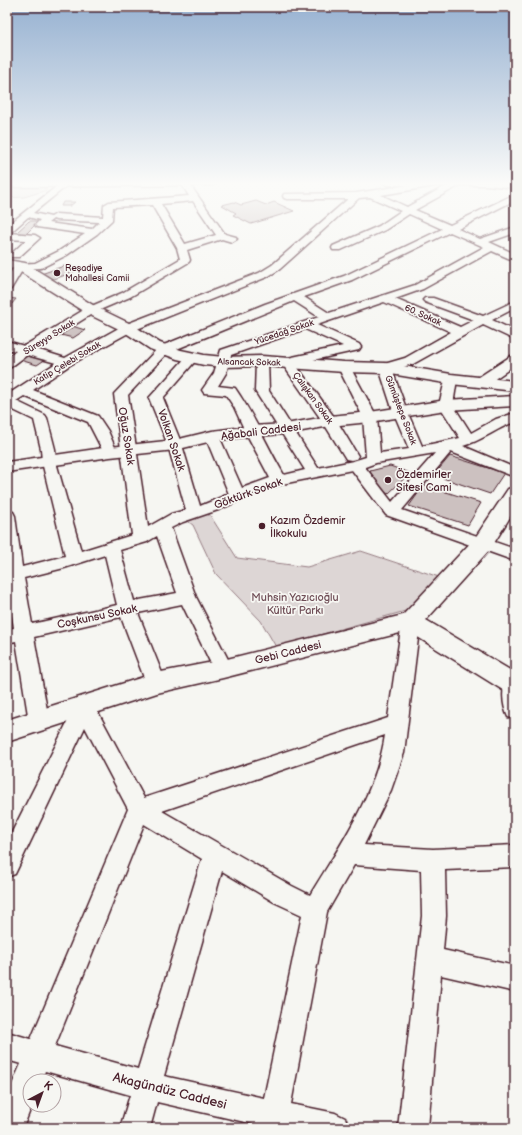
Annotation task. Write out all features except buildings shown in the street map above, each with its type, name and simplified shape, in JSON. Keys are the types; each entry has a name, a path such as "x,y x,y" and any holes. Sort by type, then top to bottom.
{"main road":[{"path":"514,684 411,622 483,543 515,493"},
{"name":"Gebi Caddesi","path":"7,731 156,683 223,669 411,622"}],"street":[{"path":"14,262 38,266 63,253 90,235"},
{"path":"174,235 182,248 227,237 225,235"},
{"name":"Katip Çelebi Sokak","path":"7,401 66,362 128,328 264,274 276,267 312,235"},
{"path":"337,248 366,235"},
{"path":"163,350 269,306 348,278 437,235"},
{"path":"465,235 515,258"},
{"path":"480,242 501,235"},
{"path":"7,236 35,238 14,262 7,287"},
{"name":"Yücedağ Sokak","path":"279,480 252,431 241,407 230,391 209,390 214,384 224,362 225,353 327,317 419,287 492,247"},
{"name":"Süreyya Sokak","path":"7,364 26,350 91,310 126,295 185,260 182,248"},
{"name":"Alsancak Sokak","path":"14,262 91,310 128,328 155,346 163,350 192,358 224,362 262,361 344,367 385,368 451,379 515,386"},
{"path":"296,297 327,317"},
{"name":"60. Sokak","path":"386,299 460,332"},
{"path":"429,300 483,320 515,336"},
{"path":"385,368 409,361 460,332 515,304"},
{"name":"Çalışkan Sokak","path":"307,325 355,347 287,362 330,421 354,460 392,512"},
{"path":"7,345 66,362"},
{"name":"Oğuz Sokak","path":"141,538 130,450 121,394 163,350"},
{"name":"Volkan Sokak","path":"192,358 156,398 175,445 194,512"},
{"path":"481,382 515,359"},
{"path":"262,361 262,391 314,473"},
{"path":"344,367 370,417 373,459"},
{"name":"Gümüştepe Sokak","path":"385,368 400,411 417,451"},
{"path":"451,379 446,405 468,440"},
{"path":"22,390 93,419 101,431 110,452"},
{"path":"7,401 40,418 48,449 49,462 74,558"},
{"name":"Ağabali Caddesi","path":"7,467 110,452 175,445 212,436 252,431 286,429 330,421 370,417 400,411 446,405 515,401"},
{"name":"Göktürk Sokak","path":"11,576 141,538 177,518 215,506 279,480 314,473 354,460 373,459 449,446 468,440 501,422 515,417"},
{"path":"212,436 238,496"},
{"path":"515,473 449,446 392,512 515,555"},
{"path":"7,516 11,576 25,632 39,721"},
{"path":"162,527 186,597 223,669"},
{"path":"111,548 127,609 156,683"},
{"name":"Coşkunsu Sokak","path":"7,636 186,597"},
{"path":"274,1122 314,909 348,854 380,790 393,753 411,622"},
{"path":"514,684 515,711"},
{"path":"85,707 139,809 283,894 314,909"},
{"path":"7,866 85,707"},
{"path":"8,1128 139,809 396,723"},
{"path":"136,1128 215,854"},
{"path":"348,854 433,860 515,856"},
{"path":"413,1128 434,916 433,860"},
{"path":"429,960 515,979"},
{"name":"Akagündüz Caddesi","path":"7,1046 274,1122 335,1128"}],"green space":[{"name":"Muhsin Yazıcıoğlu Kültür Parkı","path":"208,512 237,558 307,567 361,551 442,578 409,610 276,647 261,621 216,574 193,525 184,519"}],"place":[{"name":"Reşadiye Mahallesi Camii","path":"57,273"},
{"name":"Özdemirler Sitesi Cami","path":"388,480"},
{"name":"Kazım Özdemir İlkokulu","path":"262,526"}]}
